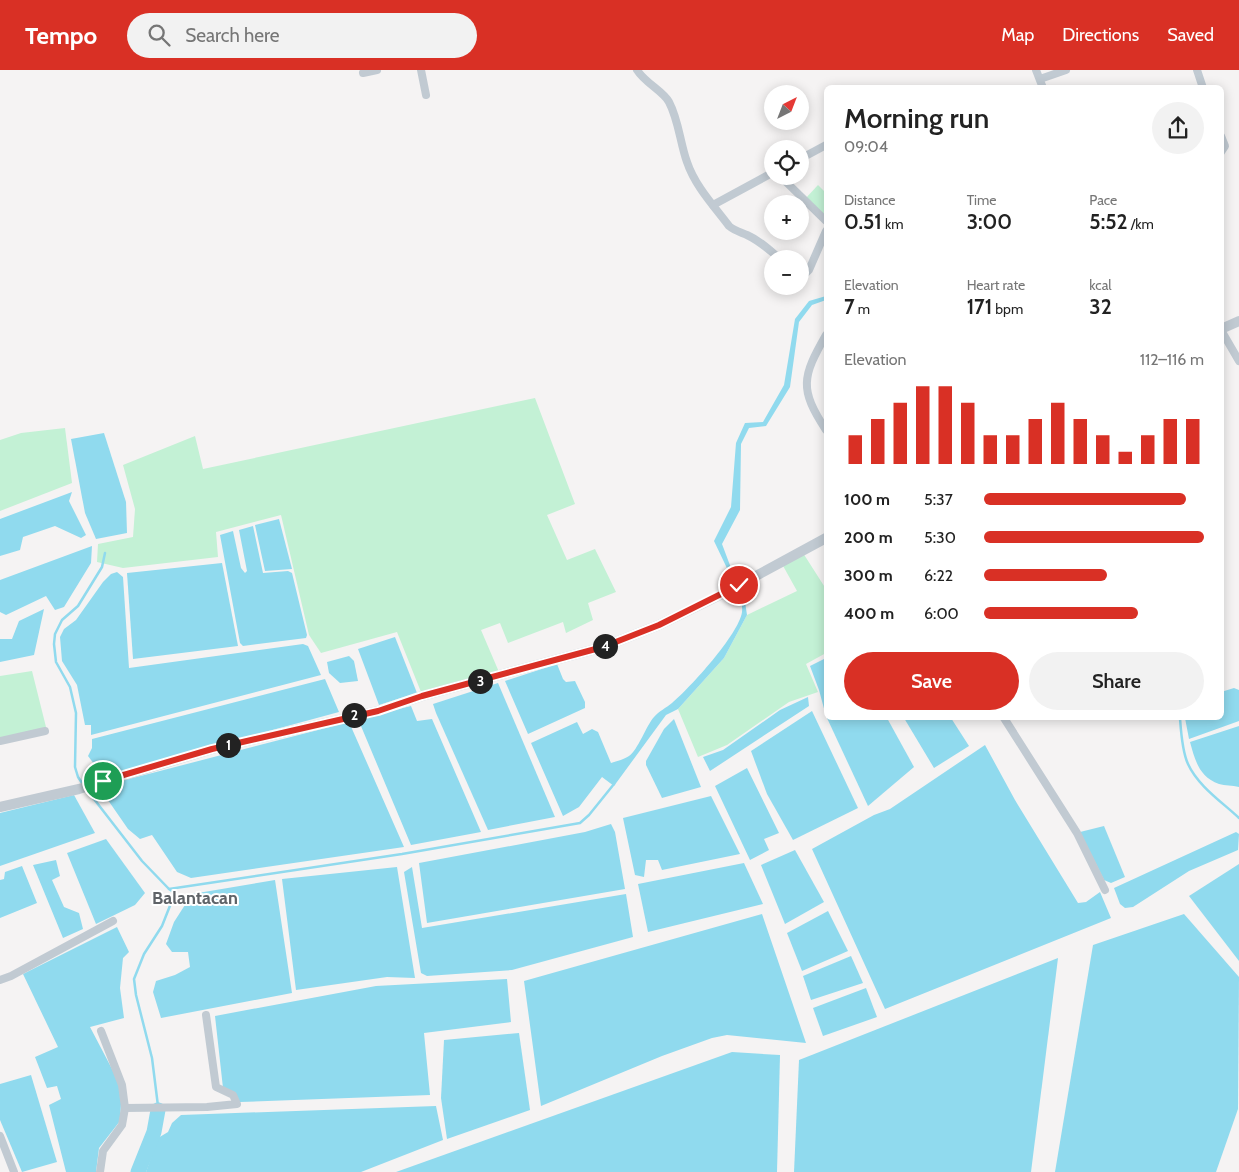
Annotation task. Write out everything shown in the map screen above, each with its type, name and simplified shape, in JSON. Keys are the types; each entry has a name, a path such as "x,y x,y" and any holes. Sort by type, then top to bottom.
{"street":[{"path":"363,73 378,70"},
{"path":"421,70 426,95"},
{"path":"637,70 652,87 667,98 687,162 694,178 713,205 735,232 746,235 771,250"},
{"path":"1036,70 1042,85"},
{"path":"1040,79 1066,70"},
{"path":"1197,70 1202,85"},
{"path":"809,154 824,146"},
{"path":"713,205 764,177"},
{"path":"789,185 824,219"},
{"path":"809,270 824,236"},
{"path":"1224,328 1239,321"},
{"path":"1224,335 1239,361"},
{"path":"824,339 813,358 806,388 810,403 824,427"},
{"path":"0,807 79,789 212,749 378,711 422,696 603,647 659,625 735,588 824,539"},
{"path":"1005,720 1077,833 1105,890"},
{"path":"0,741 45,731"},
{"path":"0,980 11,976 113,921"},
{"path":"125,1108 207,1107 237,1104 234,1096 216,1087 206,1015"},
{"path":"100,1032 122,1085 125,1108 122,1124 103,1151 100,1172"},
{"path":"0,1136 14,1172"}],"green space":[{"path":"818,185 824,191 824,217 809,203 809,195"},
{"path":"535,398 575,504 547,515 567,560 595,549 616,592 588,603 593,620 566,633 563,622 508,643 500,623 481,630 499,672 421,692 397,632 321,653 309,635 281,515 216,532 218,557 123,568 97,562 98,544 133,537 135,509 123,465 195,436 203,469"},
{"path":"65,428 72,483 0,511 0,440 21,433"},
{"path":"803,553 824,586 824,654 806,664 818,692 789,702 727,745 698,757 678,709 724,658 747,615 797,591 782,564"},
{"path":"32,671 46,727 0,739 0,676"}],"water":[{"path":"824,297 824,301 812,305 799,322 790,387 766,426 749,428 741,444 740,510 722,544 737,584 735,585 714,541 731,507 736,443 745,423 763,422 784,385 795,319 809,301"},
{"path":"104,433 126,502 127,533 96,539 85,513 71,439"},
{"path":"72,492 69,501 86,535 81,538 55,526 23,537 20,550 0,556 0,519"},
{"path":"279,519 292,569 265,571 255,525"},
{"path":"253,526 263,573 288,571 292,573 307,635 306,638 243,646 240,643 220,535 233,531 241,568 245,573 247,571 239,530"},
{"path":"92,546 91,563 64,607 55,610 46,596 6,615 0,612 0,580"},
{"path":"222,563 238,646 133,659 127,573"},
{"path":"117,572 123,577 129,668 303,644 308,646 321,675 91,735 91,725 85,725 77,685 62,661 60,637 64,629 76,620 103,582 111,574"},
{"path":"736,586 745,602 747,615 724,658 678,709 666,715 614,786 602,777 579,807 563,816 531,743 577,722 583,734 592,729 598,732 611,763 629,756 636,749 654,717 690,686 723,647 739,622 742,609"},
{"path":"44,609 34,655 0,662 0,639 12,639 19,621"},
{"path":"395,637 417,693 379,705 358,649"},
{"path":"349,656 354,661 358,681 340,683 329,673 327,662"},
{"path":"824,659 824,709 819,690 810,666"},
{"path":"557,664 566,682 575,681 585,702 585,708 528,734 505,681"},
{"path":"325,679 339,712 103,776 88,756 92,748 92,739"},
{"path":"498,683 555,817 488,830 433,704"},
{"path":"1234,688 1239,690 1239,721 1189,739 1185,720 1224,720 1224,691"},
{"path":"808,697 809,706 710,771 703,757 723,750 780,710"},
{"path":"411,706 417,721 432,719 481,832 411,845 358,719"},
{"path":"812,711 858,808 793,840 767,794 751,751"},
{"path":"674,719 701,787 662,798 646,765 646,761 664,729"},
{"path":"828,720 888,720 914,767 868,806"},
{"path":"905,720 952,720 969,746 934,768"},
{"path":"349,722 404,847 191,878 177,872 152,835 140,839 128,829 101,790 102,786"},
{"path":"1239,726 1239,787 1219,784 1212,781 1202,772 1190,742"},
{"path":"985,745 1015,800 1078,903 1086,902 1100,892 1111,918 885,1009 812,849 874,815 890,809"},
{"path":"747,768 779,833 764,839 769,850 750,860 715,786"},
{"path":"74,795 95,833 0,866 0,813"},
{"path":"711,796 740,854 662,870 658,860 646,860 644,877 635,875 623,818"},
{"path":"611,824 615,832 625,889 427,923 419,863 585,832"},
{"path":"1104,826 1125,877 1111,883 1104,880 1080,832"},
{"path":"1236,832 1239,834 1238,850 1189,871 1133,907 1125,908 1120,904 1114,888"},
{"path":"106,839 145,893 135,905 96,924 67,853"},
{"path":"795,850 824,902 785,924 761,865"},
{"path":"56,860 60,876 52,880 64,907 79,913 83,929 63,938 33,865"},
{"path":"744,863 763,904 648,932 638,884"},
{"path":"1239,864 1239,961 1189,896"},
{"path":"22,866 37,903 0,918 0,880 4,879 5,872"},
{"path":"397,867 415,978 387,977 296,990 282,879"},
{"path":"412,867 422,928 626,894 633,937 512,970 427,976 421,973 404,872"},
{"path":"275,880 292,993 161,1018 153,992 156,981 175,975 190,967 188,952 172,952 166,944 174,922 192,894"},
{"path":"828,911 848,951 802,971 787,933"},
{"path":"762,914 806,1043 727,1035 712,1038 662,1056 541,1106 524,981"},
{"path":"1184,914 1239,977 1238,1109 1216,1172 1055,1172 1093,945"},
{"path":"117,927 129,952 123,958 120,988 124,1018 90,1027 122,1088 120,1121 99,1148 96,1172 66,1172 49,1105 61,1099 57,1086 47,1088 35,1057 58,1047 23,974"},
{"path":"851,956 863,983 811,1000 803,976"},
{"path":"1058,958 1031,1172 794,1172 799,1060"},
{"path":"507,979 511,1022 424,1033 430,1095 240,1102 223,1088 215,1016 376,986"},
{"path":"866,988 877,1017 823,1036 813,1008"},
{"path":"519,1033 530,1110 447,1139 441,1098 444,1040"},
{"path":"732,1052 780,1055 777,1172 396,1172"},
{"path":"31,1075 57,1162 22,1172 0,1120 0,1084"},
{"path":"436,1106 443,1140 361,1172 146,1172 158,1138 168,1132 172,1123 181,1115"}],"waterway":[{"path":"84,786 78,777 75,767 76,713 70,687 56,662 54,644 55,634 62,620 78,606 102,567 105,553"},
{"path":"1180,720 1184,753 1192,772 1204,787 1239,818"},
{"path":"158,1106 152,1058 136,995 134,979 144,954 162,926 175,893 169,889 402,854 580,823 589,815 614,784"},
{"path":"87,790 142,861 169,889"},
{"path":"138,1172 154,1132 158,1110"}],"district":[{"name":"Balantacan","path":"195,898"}],"route":[{"path":"103,781 212,749 378,711 422,696 603,647 659,625 739,585"}]}
